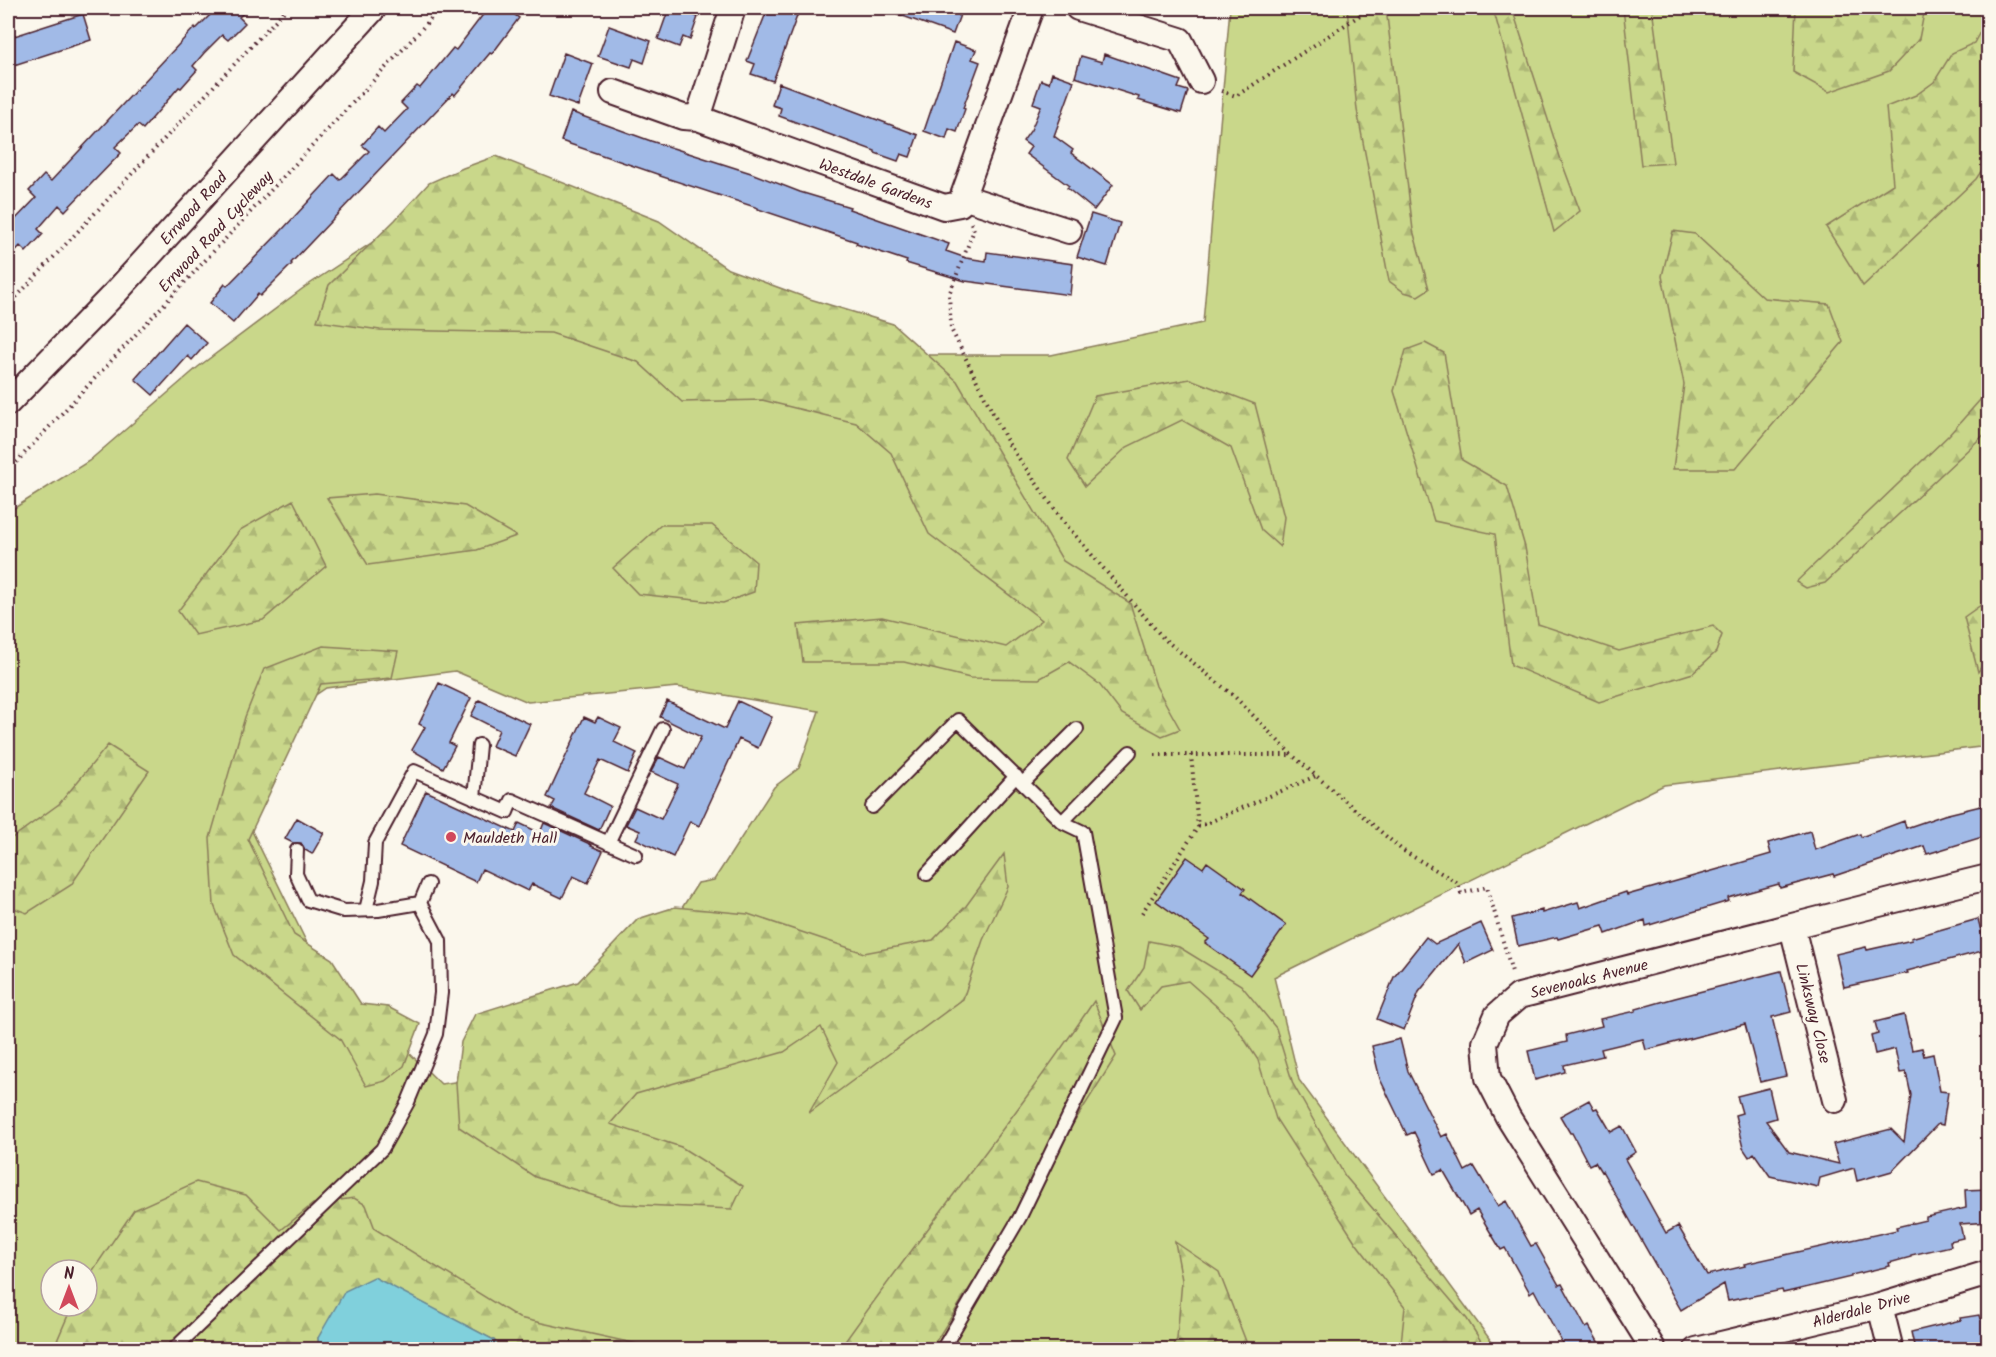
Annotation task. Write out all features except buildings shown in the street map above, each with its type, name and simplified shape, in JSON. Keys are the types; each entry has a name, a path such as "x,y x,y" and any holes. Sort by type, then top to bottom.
{"street":[{"name":"Errwood Road","path":"10,397 117,291 374,8"},
{"path":"698,118 734,8"},
{"path":"962,200 1031,8"},
{"path":"1078,8 1180,40 1202,81"},
{"name":"Westdale Gardens","path":"613,92 683,117 698,118 944,207 962,200 1068,231"},
{"name":"Sevenoaks Avenue","path":"1654,1350 1514,1126 1488,1078 1485,1043 1497,1015 1519,996 1989,877"},
{"name":"Linksway Close","path":"1792,927 1835,1100"},
{"name":"Alderdale Drive","path":"1696,1350 1880,1306 1989,1273"},
{"path":"1880,1306 1891,1350"}],"lane":[{"path":"872,807 958,720 1062,822 1083,832 1116,1018 1020,1217 942,1350"},
{"path":"608,843 663,729"},
{"path":"927,874 1020,780 1077,729"},
{"path":"474,798 479,745"},
{"path":"1062,822 1130,752"},
{"path":"366,910 373,881 375,843 414,771 507,812 512,800 636,855"},
{"path":"297,850 296,874 308,900 344,911 378,910 420,903"},
{"path":"420,903 428,884"},
{"path":"173,1350 382,1149 408,1102 436,1034 441,993 440,941 420,903"}],"path":[{"path":"8,306 287,8"},
{"name":"Errwood Road Cycleway","path":"8,471 440,8"},
{"path":"1202,81 1216,90 1236,96 1371,8"},
{"path":"962,200 974,230 949,295 951,329 1008,443 1063,521 1164,639 1235,697 1292,755 1402,850 1458,883 1461,893 1487,887 1519,996"},
{"path":"1155,755 1292,755"},
{"path":"1191,755 1198,827"},
{"path":"1142,913 1198,827 1316,776"}],"green space":[{"path":"1230,8 1988,8 1988,746 1664,785 1274,977 1299,1080 1497,1349 8,1350 8,512 89,461 198,367 302,289 418,212 836,355 1051,355 1203,323","holes":["455,671 528,702 677,687 819,711 799,768 774,787 714,880 698,883 660,942 481,1078 441,1084 397,1041 329,988 247,821 298,707 326,688"]},
{"path":"1347,8 1386,8 1413,230 1429,289 1418,296 1404,292 1389,281 1357,110"},
{"path":"1493,8 1512,8 1561,160 1580,211 1554,232"},
{"path":"1623,8 1652,8 1673,163 1641,165"},
{"path":"1796,8 1925,8 1919,39 1889,71 1829,92 1793,72"},
{"path":"1988,17 1988,161 1976,179 1863,286 1826,227 1893,184 1886,107 1916,95 1934,82 1952,53 1974,43"},
{"path":"496,156 659,221 728,269 810,299 893,324 957,381 1063,561 1130,603 1156,686 1180,729 1162,736 1122,714 1099,684 1069,662 1039,679 970,678 904,662 803,662 798,625 882,617 1006,647 1042,620 929,534 891,453 856,423 762,400 682,402 638,362 551,333 380,330 317,321 329,285 429,183"},
{"path":"1673,231 1695,234 1764,298 1829,304 1843,342 1735,469 1673,469 1684,384 1662,276"},
{"path":"1425,343 1444,353 1462,460 1507,486 1525,547 1538,624 1619,651 1713,626 1722,635 1716,652 1693,673 1599,702 1511,665 1495,534 1434,521 1394,391 1406,350"},
{"path":"1190,379 1255,404 1284,517 1280,547 1261,530 1231,448 1182,420 1127,447 1085,486 1068,460 1095,396"},
{"path":"1988,391 1988,431 1825,583 1806,588 1796,582 1949,435"},
{"path":"375,494 465,506 516,536 477,550 368,565 327,498"},
{"path":"293,500 326,566 263,620 195,635 178,611 240,530"},
{"path":"661,525 712,525 756,562 754,592 723,603 638,594 613,568"},
{"path":"1988,600 1988,657 1978,672 1964,617"},
{"path":"323,646 398,651 392,678 321,684 248,839 294,935 332,959 361,1004 388,1007 420,1024 404,1066 385,1081 366,1086 340,1039 234,955 214,905 210,838 245,717 264,669"},
{"path":"108,745 149,771 71,885 27,913 8,906 8,841 59,804"},
{"path":"1004,854 1008,887 983,940 963,999 809,1113 838,1062 821,1027 784,1052 636,1094 610,1124 681,1147 743,1186 732,1209 620,1204 535,1177 459,1127 456,1083 461,1042 475,1014 578,982 638,919 675,907 748,914 864,953 933,940 966,906"},
{"path":"1149,941 1179,947 1241,985 1276,1028 1293,1084 1345,1176 1467,1319 1486,1349 1405,1349 1401,1343 1405,1307 1356,1243 1276,1119 1258,1060 1231,1019 1188,981 1161,986 1140,1010 1128,991 1144,967"},
{"path":"1094,1001 1116,1056 931,1349 839,1350 1032,1089"},
{"path":"196,1182 246,1195 281,1230 313,1204 354,1198 366,1205 375,1229 519,1318 660,1349 500,1349 494,1340 374,1278 318,1338 319,1349 53,1350 67,1318 99,1318 99,1261 134,1210"},
{"path":"1175,1242 1219,1272 1249,1349 1172,1349 1177,1339 1182,1280"}],"water":[{"path":"374,1277 494,1340 500,1349 319,1349 318,1338 345,1291"}],"place":[{"name":"Mauldeth Hall","path":"451,837"}]}
